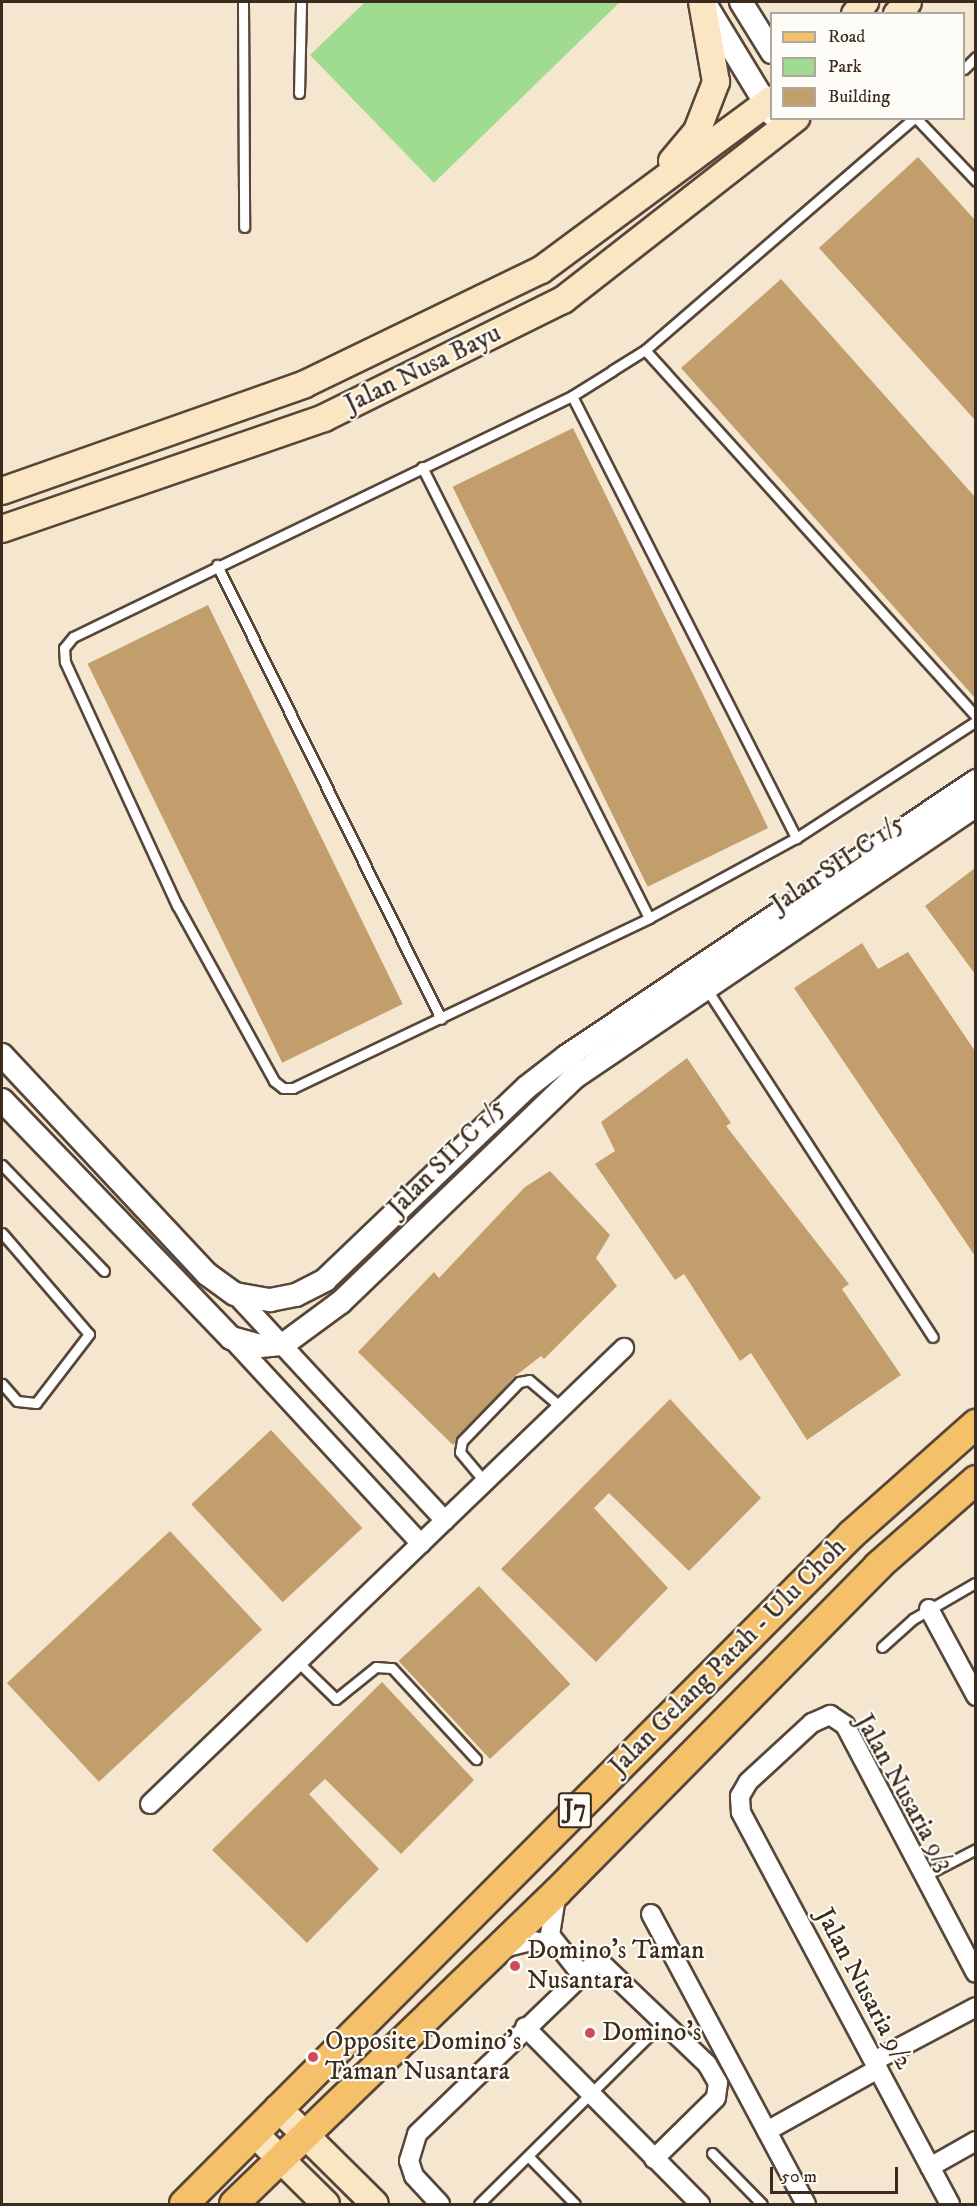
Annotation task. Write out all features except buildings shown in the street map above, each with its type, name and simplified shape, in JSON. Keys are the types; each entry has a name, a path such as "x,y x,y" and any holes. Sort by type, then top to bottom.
{"main road":[{"path":"647,192 697,131 716,82 703,2"},
{"name":"Jalan Nusa Bayu","path":"2,491 305,384 541,270 647,192 770,118"},
{"name":"Jalan Nusa Bayu","path":"2,529 324,418 563,300 770,120"},
{"name":"Jalan Gelang Patah - Ulu Choh","path":"184,2205 278,2108 852,1534 975,1424"},
{"name":"Jalan Gelang Patah - Ulu Choh","path":"234,2205 558,1891 878,1566 975,1480"},
{"path":"278,2108 375,2205"},
{"path":"254,2133 326,2205"}],"street":[{"path":"703,2 770,103"},
{"path":"741,2 770,50"},
{"name":"Jalan SILC 1/5","path":"2,1055 207,1274 235,1294 270,1300 296,1295 325,1280 559,1062 975,781"},
{"name":"Jalan SILC 1/5","path":"284,1344 341,1302 574,1077 975,806"},
{"path":"2,1100 231,1338 421,1544"},
{"path":"235,1294 284,1344 445,1521"},
{"path":"231,1338 260,1346 284,1344"},
{"path":"150,1804 624,1348"},
{"path":"354,1470 378,1448"},
{"path":"929,1609 975,1696"},
{"name":"Jalan Nusaria 9/3","path":"740,1796 748,1782 796,1738 830,1715 845,1725 922,1877 975,1973"},
{"name":"Jalan Nusaria 9/2","path":"740,1796 741,1812 950,2205"},
{"path":"558,1891 549,1922 554,1944 580,1972"},
{"path":"651,1914 806,2205"},
{"path":"496,1951 531,1941 554,1944"},
{"path":"440,2205 414,2176 409,2161 417,2134 592,1962 604,1961 707,2064 718,2083 716,2098 654,2158"},
{"path":"767,2131 975,2007"},
{"path":"525,2027 700,2205"},
{"path":"930,2167 975,2141"}],"lane":[{"path":"243,2 244,227"},
{"path":"299,93 301,2"},
{"path":"645,350 975,718 796,838 649,918 293,1088 283,1088 274,1081 177,905 65,662 64,648 73,637 217,565 572,396 645,350 913,120"},
{"path":"917,120 975,182"},
{"path":"572,396 796,838"},
{"path":"422,467 649,918"},
{"path":"217,565 441,1019"},
{"path":"706,988 933,1337"},
{"path":"2,1165 104,1271"},
{"path":"2,1233 89,1334 36,1403 17,1401 2,1384"},
{"path":"485,1482 460,1452 462,1441 519,1382 529,1380 562,1408"},
{"path":"882,1647 929,1609 975,1583"},
{"path":"298,1662 336,1699 376,1667 392,1668 476,1759"},
{"path":"922,1877 975,1849"},
{"path":"479,2205 664,2021"},
{"path":"712,2154 762,2205"},
{"path":"528,2156 575,2205"}],"green space":[{"path":"365,2 620,2 434,183 310,55"}],"place":[{"name":"Domino's Taman Nusantara","path":"515,1966"},
{"name":"Domino's","path":"590,2033"},
{"name":"Opposite Domino's Taman Nusantara","path":"313,2057"}]}
